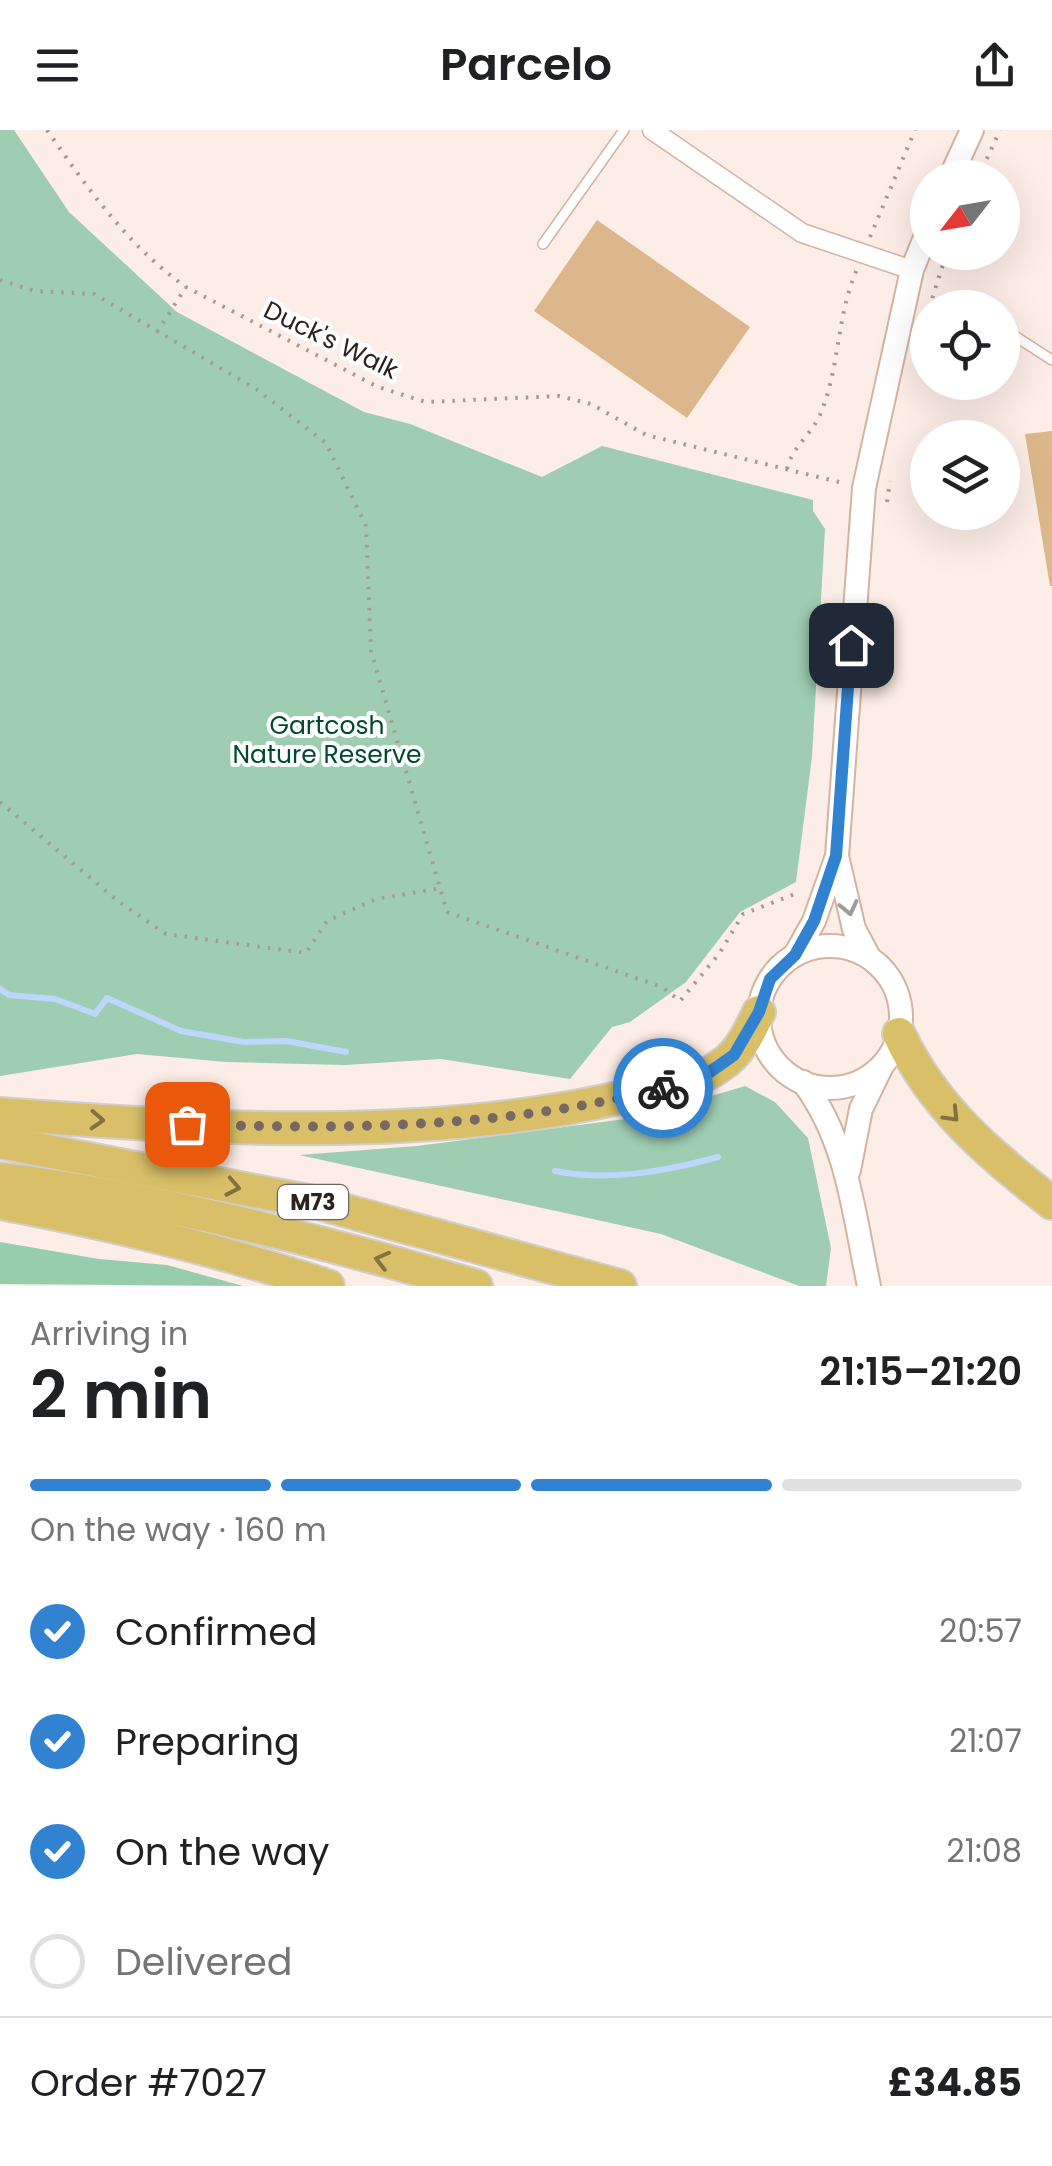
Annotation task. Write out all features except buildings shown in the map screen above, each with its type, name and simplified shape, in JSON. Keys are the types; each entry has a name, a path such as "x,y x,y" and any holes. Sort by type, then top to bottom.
{"highway":[{"path":"0,1114 266,1126 507,1117 614,1099 704,1076 734,1055 759,1012"},
{"path":"899,1034 934,1096 978,1141 1052,1203"},
{"name":"M73","path":"0,1142 318,1203 620,1286"},
{"name":"M73","path":"0,1179 89,1193 258,1230 476,1286"},
{"path":"0,1203 160,1236 248,1259 328,1286"}],"street":[{"path":"958,160 972,130"},
{"path":"656,131 784,223 910,269"},
{"path":"884,1064 855,1084 820,1087 803,1082 784,1071 770,1054 761,1034 759,1012 770,979 795,955 814,921 836,856 864,488 912,270"},
{"path":"836,856 854,929 869,957 886,972 897,991 901,1012 899,1034 860,1109 848,1178"},
{"path":"795,955 832,946 869,957"},
{"path":"803,1082 823,1112 848,1178 867,1276"}],"lane":[{"path":"542,244 624,130"},
{"path":"1020,340 1052,360"}],"path":[{"name":"Duck's Walk","path":"48,130 105,213 159,267 186,287 378,387 426,402 560,396 591,404 646,434 842,482"},
{"path":"787,469 790,458 818,420 830,386 840,314 916,130"},
{"path":"986,160 1000,130"},
{"path":"0,280 36,291 94,294 256,389 326,443 366,526 371,651 447,912 662,987 680,1000 718,954 743,914 796,896 806,886"},
{"path":"157,332 186,287"},
{"path":"0,802 119,902 166,934 306,952 327,921 376,899 442,888"}],"green space":[{"name":"Gartcosh Nature Reserve","path":"0,130 14,130 69,212 177,312 364,412 410,424 542,477 602,446 813,500 813,511 825,529 812,757 796,882 740,912 686,982 630,1022 612,1027 570,1079 441,1059 345,1065 226,1062 137,1054 0,1076"},
{"path":"745,1086 775,1102 808,1138 831,1248 826,1286 799,1286 661,1234 299,1155 417,1146 641,1117"},
{"path":"0,1242 99,1259 167,1265 243,1286 0,1284"}],"waterway":[{"path":"0,989 9,995 55,999 95,1014 107,998 181,1031 244,1042 287,1041 346,1052"},
{"path":"555,1171 637,1173 718,1157"}],"way so far":[{"path":"187,1124 266,1126 478,1120 576,1107 663,1088"}],"route":[{"path":"663,1088 704,1076 734,1055 747,1038 770,979 795,955 814,921 836,856 851,645"}]}
